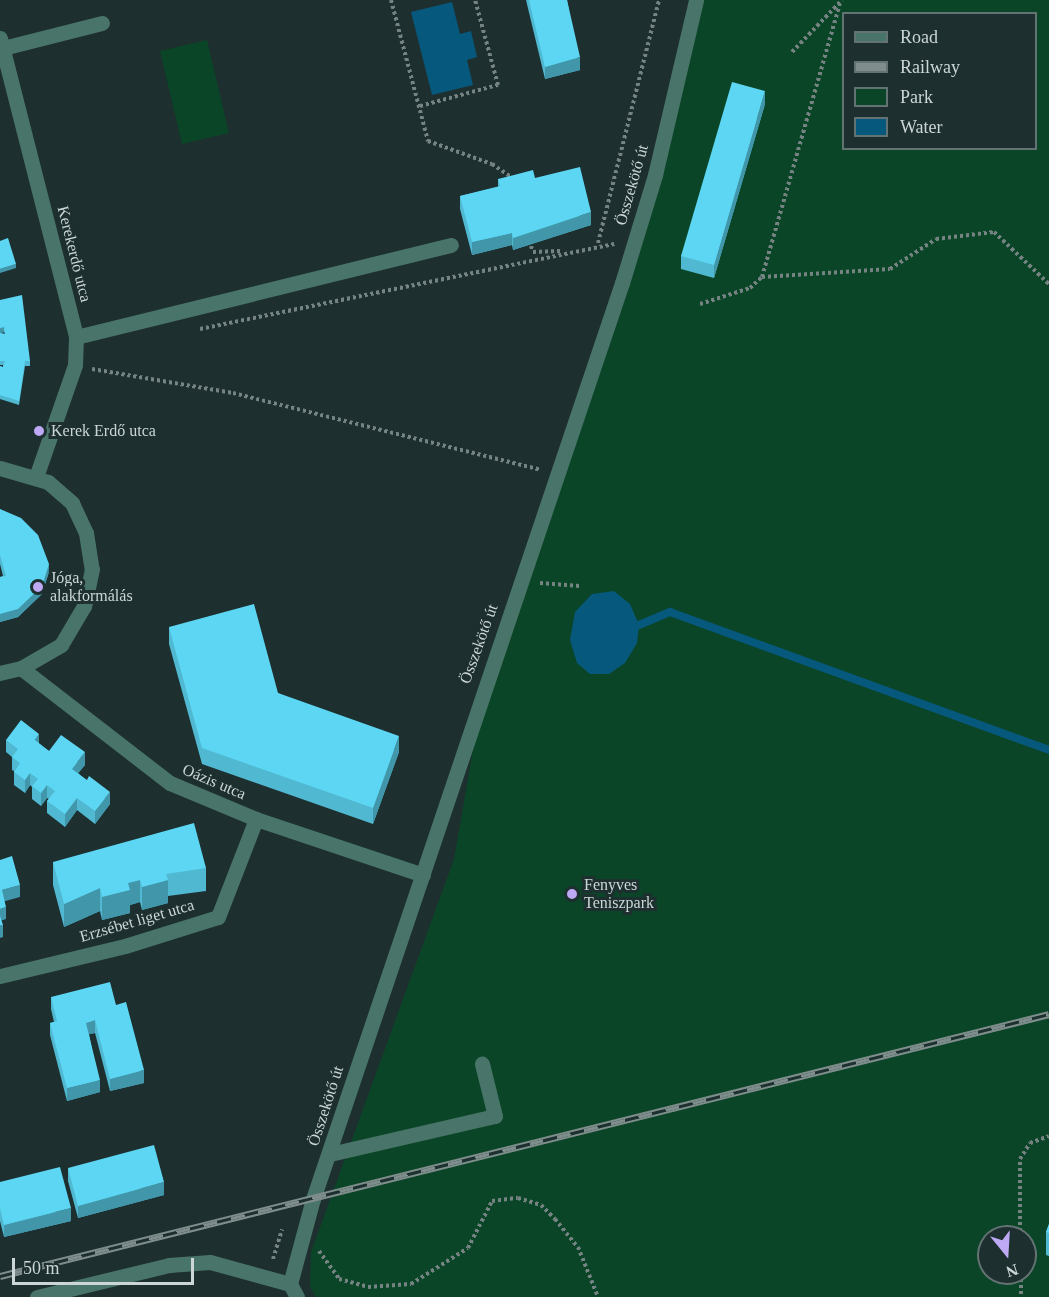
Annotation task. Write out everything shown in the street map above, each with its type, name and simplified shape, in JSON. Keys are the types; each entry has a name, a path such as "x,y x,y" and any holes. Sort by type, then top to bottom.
{"street":[{"name":"Összekötő út","path":"293,1291 302,1244 330,1154 423,875 486,675 559,475 655,176 696,0"},
{"path":"1,43 102,23"},
{"name":"Kerekerdő utca","path":"1,43 76,337 75,365 36,477"},
{"path":"76,337 451,246"},
{"path":"0,468 36,477 72,504 86,533 92,569 74,629 47,656 21,668 0,674"},
{"name":"Oázis utca","path":"21,668 170,783 256,819 423,875"},
{"name":"Erzsébet liget utca","path":"0,976 125,946 218,916 256,819"},
{"path":"330,1154 495,1116 482,1064"},
{"path":"37,1297 169,1265 210,1262 293,1291"}],"path":[{"path":"391,0 428,141 512,173 514,187"},
{"path":"420,106 498,85 475,0"},
{"path":"598,243 659,0"},
{"path":"792,52 841,2"},
{"path":"700,304 750,288 762,277 841,2"},
{"path":"762,277 890,269 936,239 994,232 1049,284"},
{"path":"190,331 598,243 614,243"},
{"path":"531,246 535,258"},
{"path":"533,252 569,250"},
{"path":"75,365 233,393 559,475"},
{"path":"536,581 580,586"},
{"path":"1020,1225 1020,1159 1030,1143 1049,1136"},
{"path":"302,1244 318,1250 339,1279 368,1287 411,1284 468,1248 492,1201 518,1198 541,1205 573,1240 598,1297"}],"green space":[{"path":"696,0 1049,0 1049,1297 316,1297 310,1287 311,1252 454,859 486,675 608,324"},
{"path":"207,40 229,133 182,144 160,51"}],"water":[{"path":"452,2 460,34 471,31 477,57 467,60 473,85 432,95 411,12"},
{"path":"614,591 630,604 639,625 637,643 625,663 609,674 590,674 577,663 570,640 575,612 592,594"}],"building":[{"path":"529,0 567,0 580,57 545,67"},
{"path":"732,82 765,91 714,265 681,256"},
{"path":"580,167 591,212 513,238 512,233 472,242 460,196 500,186 498,179 533,170 535,178"},
{"path":"8,238 16,264 0,269 0,241"},
{"path":"22,295 30,361 25,361 19,401 0,395 0,366 3,367 5,361 0,361 0,333 5,334 4,327 0,328 0,300"},
{"path":"0,509 21,518 38,535 49,564 42,586 18,609 0,614 0,577 6,576 0,555"},
{"path":"254,604 278,693 399,736 373,808 202,748 169,627"},
{"path":"21,720 39,734 35,740 49,751 61,735 85,752 72,769 87,780 89,776 110,792 95,811 77,798 65,814 47,801 55,791 47,785 41,793 32,786 38,779 30,773 25,780 14,772 20,763 12,757 18,749 6,740"},
{"path":"194,823 206,868 166,874 168,880 142,887 140,880 128,883 130,890 102,897 100,888 64,904 53,862"},
{"path":"12,856 20,885 2,890 6,907 0,909 0,860"},
{"path":"110,982 116,1005 126,1002 144,1070 110,1079 95,1020 86,1023 100,1080 67,1088 50,1023 57,1021 51,997"},
{"path":"154,1145 164,1182 78,1206 68,1168"},
{"path":"60,1167 71,1208 4,1225 0,1208 0,1182"}],"waterway":[{"path":"639,625 670,612 1049,750"}],"railway":[{"path":"0,1276 1049,1014"}],"place":[{"name":"Kerek Erdő utca","path":"39,431"},
{"name":"Jóga, alakformálás","path":"38,587"},
{"name":"Fenyves Teniszpark","path":"572,894"}]}
